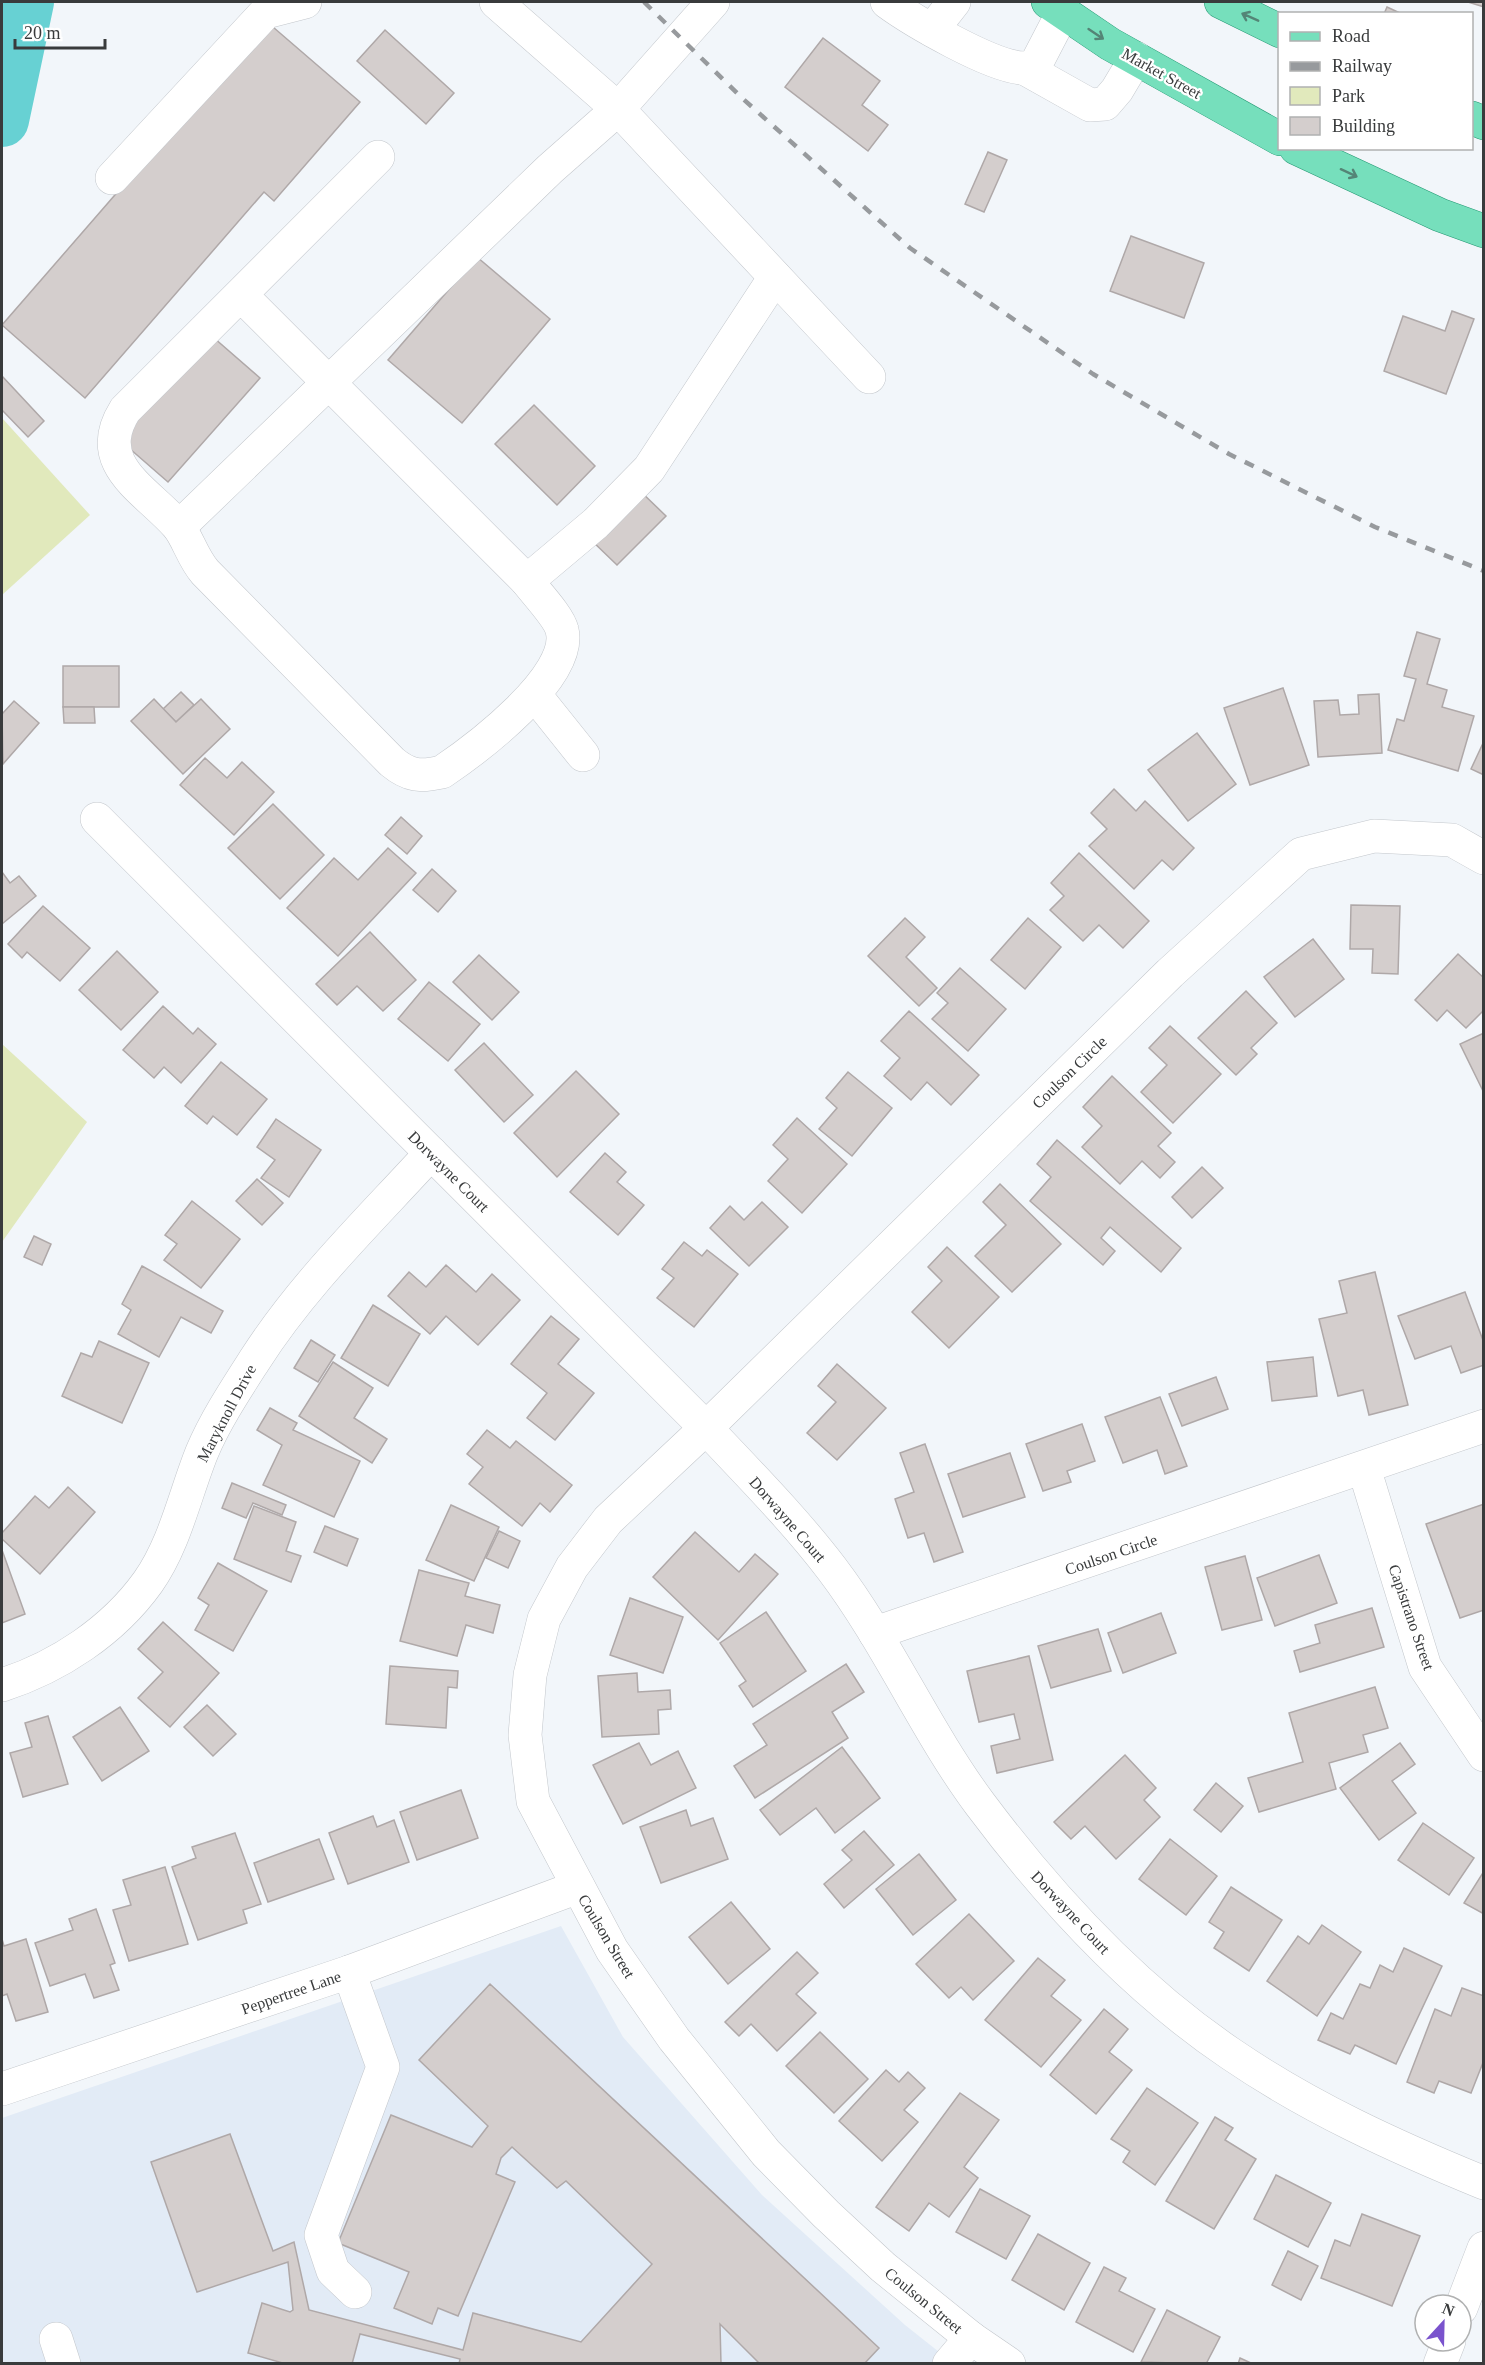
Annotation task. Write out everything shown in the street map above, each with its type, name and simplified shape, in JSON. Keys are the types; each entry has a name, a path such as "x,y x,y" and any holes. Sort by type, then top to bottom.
{"main road":[{"path":"1221,2 1278,30"},
{"name":"Market Street","path":"1055,7 1136,58 1278,138"},
{"path":"1300,150 1440,215 1484,231"}],"street":[{"path":"112,178 266,12 305,2"},
{"path":"496,2 618,109 869,377"},
{"path":"179,527 550,169 618,109 713,2"},
{"path":"887,2 932,30 984,56 1024,68 1090,105 1105,104 1117,90 1136,58"},
{"path":"932,30 954,2"},
{"path":"1024,68 1036,64 1055,7"},
{"path":"241,294 527,581 562,628 563,651 535,695 442,772 423,777 406,773 392,762 205,573 190,552 179,527 117,461 112,446 115,426 125,410 241,294 378,157"},
{"path":"527,581 597,523 649,469 775,277"},
{"path":"535,695 583,755"},
{"name":"Dorwayne Court","path":"98,819 706,1428 777,1503 832,1569 875,1633 924,1720 978,1801 1034,1874 1096,1942 1157,1998 1231,2054 1326,2112 1408,2152 1484,2182"},
{"name":"Coulson Circle","path":"706,1428 1170,974 1301,854 1374,836 1452,840 1484,858"},
{"name":"Maryknoll Drive","path":"2,1685 34,1674 77,1650 117,1618 148,1581 171,1537 203,1450 253,1362 281,1320 431,1154"},
{"name":"Coulson Circle","path":"875,1633 1484,1426"},
{"name":"Coulson Street","path":"706,1428 608,1520 572,1567 544,1619 530,1675 525,1735 533,1801 612,1950 674,2040 766,2153 826,2214 883,2267 971,2338 1009,2364"},
{"name":"Capistrano Street","path":"1364,1468 1425,1667 1484,1755"},
{"name":"Peppertree Lane","path":"2,2089 349,1972 578,1887"},
{"path":"349,1972 383,2067 321,2235 333,2271 356,2292"},
{"path":"1467,2293 1484,2248"},
{"path":"949,2364 971,2338"}],"shaded area":[{"path":"561,1926 623,2037 762,2195 905,2325 953,2363 2,2363 2,2118"}],"green space":[{"path":"2,418 90,515 2,595"},
{"path":"2,1044 87,1122 2,1242"}],"building":[{"path":"1468,2 1484,2 1484,7"},
{"path":"1387,7 1398,12 1385,12"},
{"path":"266,21 360,102 274,201 264,192 85,398 2,325"},
{"path":"385,30 454,93 426,124 357,61"},
{"path":"823,38 880,81 862,105 888,125 868,151 785,87"},
{"path":"988,152 1007,160 984,212 965,204"},
{"path":"1131,236 1204,263 1184,318 1110,291"},
{"path":"477,257 550,319 462,423 388,360"},
{"path":"1452,311 1474,319 1446,394 1384,371 1403,316 1445,331"},
{"path":"206,331 260,378 168,482 114,435"},
{"path":"2,376 44,421 28,437 2,410"},
{"path":"534,405 595,466 557,505 495,444"},
{"path":"637,488 666,516 617,565 589,538"},
{"path":"1417,632 1440,639 1427,684 1447,690 1442,707 1474,716 1458,771 1388,750 1397,719 1404,721 1416,679 1404,676"},
{"path":"63,666 119,666 119,707 63,707"},
{"path":"1283,688 1309,765 1250,785 1224,708"},
{"path":"181,692 194,705 176,722 163,709"},
{"path":"1379,694 1382,753 1318,757 1314,701 1338,700 1340,715 1359,714 1358,695"},
{"path":"154,699 176,722 201,699 230,729 183,774 131,721"},
{"path":"14,701 39,723 3,764 2,714"},
{"path":"63,707 94,707 95,723 64,723"},
{"path":"1197,733 1236,784 1188,821 1148,770"},
{"path":"1484,741 1484,775 1471,769"},
{"path":"205,758 227,778 242,762 274,792 234,835 180,785"},
{"path":"1114,789 1136,811 1145,801 1194,848 1173,870 1162,860 1134,889 1089,846 1107,829 1091,813"},
{"path":"273,804 324,855 280,899 228,848"},
{"path":"401,817 422,836 407,854 385,835"},
{"path":"388,848 416,873 338,956 287,908 334,858 358,880"},
{"path":"1079,853 1149,921 1123,948 1099,925 1083,941 1050,910 1064,896 1051,883"},
{"path":"432,869 456,891 438,912 413,890"},
{"path":"2,872 10,883 19,876 36,896 2,924"},
{"path":"1351,905 1400,906 1398,974 1372,973 1373,949 1350,949"},
{"path":"43,906 90,948 60,981 27,952 22,958 8,944"},
{"path":"905,918 925,937 906,957 937,988 919,1006 868,956"},
{"path":"1028,918 1061,947 1025,989 991,960"},
{"path":"370,932 416,980 383,1011 357,986 337,1005 316,984"},
{"path":"1313,939 1344,979 1295,1017 1264,977"},
{"path":"117,951 158,992 121,1030 79,990"},
{"path":"1458,954 1484,978 1484,1010 1466,1028 1447,1010 1437,1021 1415,1000"},
{"path":"479,955 519,992 492,1020 453,982"},
{"path":"960,968 1006,1009 968,1051 932,1019 948,1003 937,993"},
{"path":"429,982 480,1024 448,1061 398,1019"},
{"path":"1246,991 1277,1023 1251,1048 1257,1054 1236,1075 1198,1038"},
{"path":"163,1006 193,1034 198,1028 216,1044 181,1083 164,1067 154,1078 123,1050"},
{"path":"909,1011 979,1075 951,1105 927,1082 911,1100 884,1076 900,1058 881,1041"},
{"path":"1170,1026 1221,1074 1173,1123 1141,1092 1167,1065 1149,1048"},
{"path":"1484,1033 1484,1093 1460,1044"},
{"path":"484,1043 533,1095 504,1122 455,1070"},
{"path":"221,1062 267,1099 237,1135 213,1116 207,1124 185,1106"},
{"path":"576,1071 619,1114 557,1177 514,1133"},
{"path":"848,1072 892,1108 852,1156 819,1129 837,1108 826,1098"},
{"path":"1112,1076 1171,1133 1158,1146 1175,1162 1160,1178 1142,1161 1120,1184 1082,1147 1102,1126 1083,1107"},
{"path":"797,1118 847,1164 802,1213 768,1181 788,1159 773,1145"},
{"path":"276,1119 321,1150 289,1197 261,1178 275,1160 257,1147"},
{"path":"1057,1140 1181,1248 1161,1272 1110,1227 1101,1238 1115,1251 1103,1265 1030,1201 1051,1177 1037,1164"},
{"path":"605,1153 626,1172 617,1182 644,1205 618,1235 570,1192"},
{"path":"1202,1167 1223,1188 1192,1218 1172,1197"},
{"path":"257,1179 283,1203 262,1225 236,1201"},
{"path":"1000,1184 1061,1244 1012,1292 975,1256 1006,1225 983,1202"},
{"path":"192,1201 240,1239 201,1288 164,1260 177,1244 165,1235"},
{"path":"762,1202 788,1227 749,1266 710,1228 730,1206 744,1220"},
{"path":"34,1236 51,1244 42,1265 24,1257"},
{"path":"684,1242 702,1256 707,1250 738,1274 694,1327 657,1298 674,1278 662,1269"},
{"path":"947,1247 999,1297 949,1348 912,1312 942,1281 928,1267"},
{"path":"446,1265 476,1292 492,1274 520,1300 478,1345 446,1316 430,1334 388,1296 409,1272 426,1287"},
{"path":"142,1266 223,1311 211,1333 181,1317 159,1357 118,1334 131,1310 122,1304"},
{"path":"1375,1272 1408,1405 1369,1415 1363,1390 1338,1396 1319,1319 1347,1313 1339,1281"},
{"path":"1465,1292 1484,1343 1484,1365 1461,1373 1451,1346 1415,1359 1398,1316"},
{"path":"373,1305 420,1334 388,1386 341,1358"},
{"path":"551,1316 579,1339 558,1364 594,1393 555,1440 527,1418 547,1393 511,1364"},
{"path":"311,1340 335,1355 318,1382 294,1368"},
{"path":"99,1341 149,1363 122,1423 62,1396 81,1353 92,1357"},
{"path":"1313,1357 1317,1396 1272,1401 1267,1362"},
{"path":"333,1362 373,1388 354,1418 387,1439 372,1463 299,1416"},
{"path":"837,1364 886,1408 837,1460 807,1433 836,1402 818,1386"},
{"path":"1216,1377 1228,1409 1182,1426 1169,1394"},
{"path":"1160,1397 1187,1466 1165,1474 1157,1450 1123,1463 1105,1417"},
{"path":"270,1408 297,1423 293,1430 360,1461 334,1517 263,1485 282,1445 257,1430"},
{"path":"1082,1424 1095,1461 1067,1471 1071,1482 1043,1491 1026,1444"},
{"path":"487,1430 510,1448 516,1441 572,1485 550,1512 540,1503 522,1526 469,1484 483,1467 467,1454"},
{"path":"925,1444 963,1552 934,1562 924,1533 908,1538 895,1499 914,1492 900,1453"},
{"path":"1010,1453 1025,1497 963,1517 948,1474"},
{"path":"232,1483 286,1505 282,1515 253,1503 246,1518 222,1508"},
{"path":"68,1487 95,1512 40,1574 2,1539 2,1533 35,1496 49,1508"},
{"path":"1484,1504 1484,1610 1460,1618 1426,1524"},
{"path":"451,1505 499,1527 474,1581 426,1560"},
{"path":"254,1506 296,1522 286,1551 301,1556 291,1582 234,1559"},
{"path":"325,1526 358,1539 347,1566 314,1552"},
{"path":"499,1531 520,1541 508,1568 486,1558"},
{"path":"695,1532 739,1572 755,1554 778,1574 718,1640 653,1577"},
{"path":"2,1550 25,1614 2,1623"},
{"path":"1319,1555 1337,1603 1275,1626 1257,1578"},
{"path":"1245,1556 1262,1620 1222,1630 1205,1567"},
{"path":"218,1563 267,1591 233,1651 195,1630 209,1605 198,1598"},
{"path":"419,1570 469,1583 465,1596 500,1605 493,1633 466,1625 457,1656 400,1641"},
{"path":"630,1598 683,1617 663,1673 610,1655"},
{"path":"1372,1608 1384,1647 1300,1672 1294,1651 1320,1643 1315,1625"},
{"path":"766,1612 806,1671 753,1707 739,1686 746,1681 720,1643"},
{"path":"1161,1613 1176,1653 1123,1673 1108,1633"},
{"path":"163,1622 219,1673 170,1727 138,1698 163,1672 138,1649"},
{"path":"1098,1629 1111,1671 1051,1688 1038,1646"},
{"path":"1029,1656 1053,1760 997,1773 991,1746 1020,1739 1014,1714 979,1722 967,1671"},
{"path":"846,1664 864,1692 832,1712 848,1738 755,1798 734,1766 767,1745 753,1724"},
{"path":"390,1666 458,1671 457,1688 448,1687 446,1728 386,1724"},
{"path":"637,1673 638,1692 670,1690 671,1709 658,1710 659,1734 602,1737 598,1676"},
{"path":"1375,1687 1388,1728 1363,1735 1368,1752 1329,1763 1336,1789 1259,1812 1248,1778 1303,1762 1289,1713"},
{"path":"207,1705 236,1734 213,1756 184,1727"},
{"path":"120,1707 149,1751 102,1781 73,1737"},
{"path":"48,1716 68,1784 23,1797 10,1753 32,1747 25,1723"},
{"path":"639,1743 651,1765 678,1751 696,1788 623,1824 593,1765"},
{"path":"1400,1743 1415,1764 1392,1781 1416,1813 1379,1840 1340,1788"},
{"path":"842,1747 880,1798 835,1833 816,1808 780,1835 760,1810"},
{"path":"1125,1755 1156,1788 1144,1800 1160,1817 1116,1859 1085,1826 1071,1839 1054,1822"},
{"path":"1216,1783 1243,1806 1221,1832 1194,1810"},
{"path":"461,1790 478,1838 417,1860 400,1812"},
{"path":"686,1810 691,1826 713,1818 728,1859 661,1883 640,1827"},
{"path":"373,1816 377,1827 394,1820 409,1862 348,1884 329,1833"},
{"path":"1423,1823 1474,1858 1449,1895 1398,1860"},
{"path":"864,1831 894,1865 844,1908 824,1884 852,1860 842,1850"},
{"path":"235,1833 261,1904 243,1910 247,1923 198,1940 172,1867 196,1858 192,1847"},
{"path":"319,1839 334,1879 268,1902 254,1863"},
{"path":"1170,1839 1217,1876 1186,1915 1139,1879"},
{"path":"919,1854 956,1900 913,1935 876,1889"},
{"path":"165,1867 188,1944 129,1961 113,1910 131,1905 123,1880"},
{"path":"1484,1871 1484,1914 1464,1903"},
{"path":"1231,1887 1282,1920 1249,1971 1214,1948 1224,1932 1209,1922"},
{"path":"731,1902 770,1949 728,1984 689,1937"},
{"path":"96,1909 115,1963 110,1965 119,1990 94,1998 85,1974 50,1986 35,1943 73,1930 69,1919"},
{"path":"969,1914 1014,1961 973,2000 961,1987 949,1998 916,1964"},
{"path":"1322,1925 1361,1952 1317,2016 1267,1981 1298,1936 1309,1944"},
{"path":"2,1939 4,1946 26,1939 48,2012 16,2021 7,1994 2,1996"},
{"path":"1404,1948 1442,1966 1396,2064 1355,2045 1350,2054 1318,2040 1331,2013 1343,2019 1360,1984 1370,1988 1380,1965 1393,1972"},
{"path":"797,1952 818,1973 796,1994 816,2013 777,2051 751,2024 739,2036 725,2022"},
{"path":"1038,1958 1065,1980 1051,1996 1081,2020 1041,2067 985,2020"},
{"path":"490,1984 879,2348 864,2364 760,2364 720,2324 721,2364 459,2364 460,2359 360,2334 352,2364 286,2364 248,2353 262,2303 290,2312 293,2310 288,2262 197,2292 151,2162 230,2134 273,2251 294,2242 309,2310 463,2350 473,2313 581,2342 652,2264 566,2181 557,2188 512,2147 501,2158 496,2174 515,2182 458,2316 438,2308 432,2324 394,2308 409,2272 338,2243 391,2115 472,2147 488,2126 419,2060"},
{"path":"1462,1988 1484,1996 1484,2060 1471,2093 1439,2081 1434,2093 1407,2082 1435,2009 1451,2016"},
{"path":"1104,2009 1128,2029 1109,2052 1132,2070 1096,2114 1050,2075"},
{"path":"820,2032 868,2079 834,2113 786,2066"},
{"path":"886,2070 899,2082 908,2072 925,2088 904,2110 918,2122 882,2161 839,2121"},
{"path":"1147,2088 1198,2123 1155,2185 1123,2162 1130,2151 1111,2139"},
{"path":"960,2093 999,2120 964,2167 978,2178 949,2217 929,2203 909,2231 876,2207"},
{"path":"1215,2117 1233,2128 1225,2140 1256,2159 1214,2229 1166,2201"},
{"path":"1276,2175 1331,2203 1308,2247 1254,2219"},
{"path":"980,2189 1030,2216 1006,2259 956,2232"},
{"path":"1362,2214 1420,2236 1392,2306 1321,2278 1335,2240 1350,2246"},
{"path":"1038,2234 1090,2263 1064,2310 1012,2280"},
{"path":"1288,2251 1318,2266 1301,2300 1272,2285"},
{"path":"1104,2267 1126,2278 1119,2291 1155,2309 1133,2352 1076,2322"},
{"path":"1167,2310 1220,2337 1206,2364 1141,2362"},
{"path":"1240,2358 1253,2364 1238,2364"}],"waterway":[{"path":"2,120 27,2"}],"railway":[{"path":"644,2 742,98 910,248 1093,374 1229,454 1375,527 1484,571"}]}
